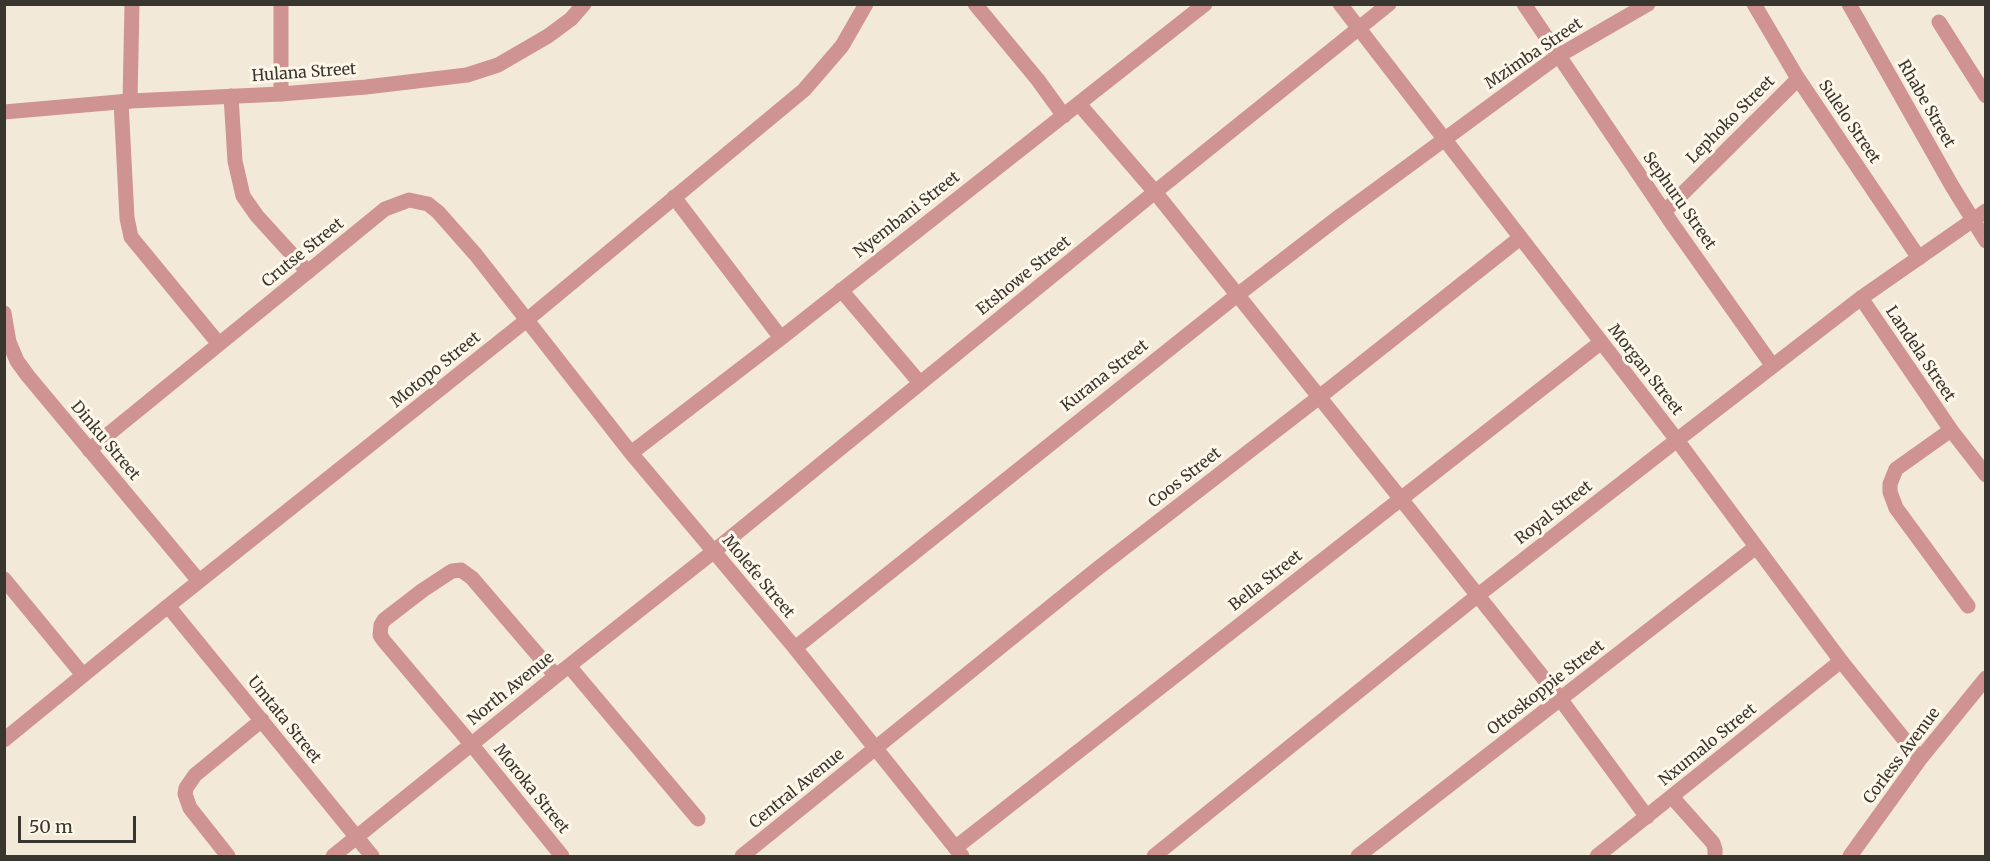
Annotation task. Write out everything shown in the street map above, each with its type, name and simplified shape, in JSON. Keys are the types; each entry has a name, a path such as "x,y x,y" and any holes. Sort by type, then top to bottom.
{"street":[{"path":"132,4 125,101 126,218 131,237 219,344"},
{"path":"281,4 281,94"},
{"name":"Hulana Street","path":"4,112 125,101 281,94 467,75 498,65 548,36 571,19 584,4"},
{"name":"Motopo Street","path":"4,740 528,319 811,83 842,46 866,4"},
{"path":"975,4 1038,80 1064,116"},
{"name":"Nyembani Street","path":"631,453 781,339 1205,4"},
{"name":"Morgan Street","path":"1340,4 1677,440 1841,661 1920,759"},
{"name":"Etshowe Street","path":"713,552 1389,4"},
{"name":"Sephuru Street","path":"1524,4 1664,212 1772,365"},
{"name":"Mzimba Street","path":"1443,139 1558,56 1648,4"},
{"name":"Sulelo Street","path":"1754,4 1798,79 1918,258"},
{"name":"Rhabe Street","path":"1849,4 1986,241"},
{"path":"1939,22 1986,96"},
{"name":"Lephoko Street","path":"1664,212 1798,79"},
{"path":"231,96 235,161 243,196 257,216 308,272"},
{"path":"1080,104 1155,192 1561,700 1647,817"},
{"name":"Kurana Street","path":"795,648 1236,296 1443,139"},
{"path":"674,197 781,339"},
{"name":"Crutse Street","path":"89,450 385,209 409,201 421,202 438,212 528,319"},
{"name":"Royal Street","path":"1154,856 1477,596 1772,365 1861,298 1986,211"},
{"name":"Coos Street","path":"875,749 1097,569 1520,238"},
{"path":"841,290 920,383"},
{"name":"Landela Street","path":"1861,298 1951,430 1986,475"},
{"name":"Dinku Street","path":"4,313 9,342 17,361 200,581"},
{"name":"Molefe Street","path":"528,319 566,372 631,453 795,648 958,852"},
{"name":"Bella Street","path":"958,852 1600,343"},
{"path":"1951,430 1896,469 1890,484 1890,492 1896,508 1968,606"},
{"name":"Ottoskoppie Street","path":"1358,856 1756,547"},
{"name":"North Avenue","path":"333,856 713,552"},
{"name":"Moroka Street","path":"556,676 472,578 461,570 452,571 384,620 380,630 384,641 562,856"},
{"path":"4,579 83,675"},
{"name":"Umtata Street","path":"168,606 372,856"},
{"name":"Nxumalo Street","path":"1597,856 1841,661"},
{"path":"569,666 698,819"},
{"name":"Corless Avenue","path":"1850,856 1920,759 1986,678"},
{"path":"228,856 190,808 185,794 186,788 195,775 261,720"},
{"name":"Central Avenue","path":"742,856 875,749"},
{"path":"1672,797 1713,843 1716,849 1715,856"}]}
